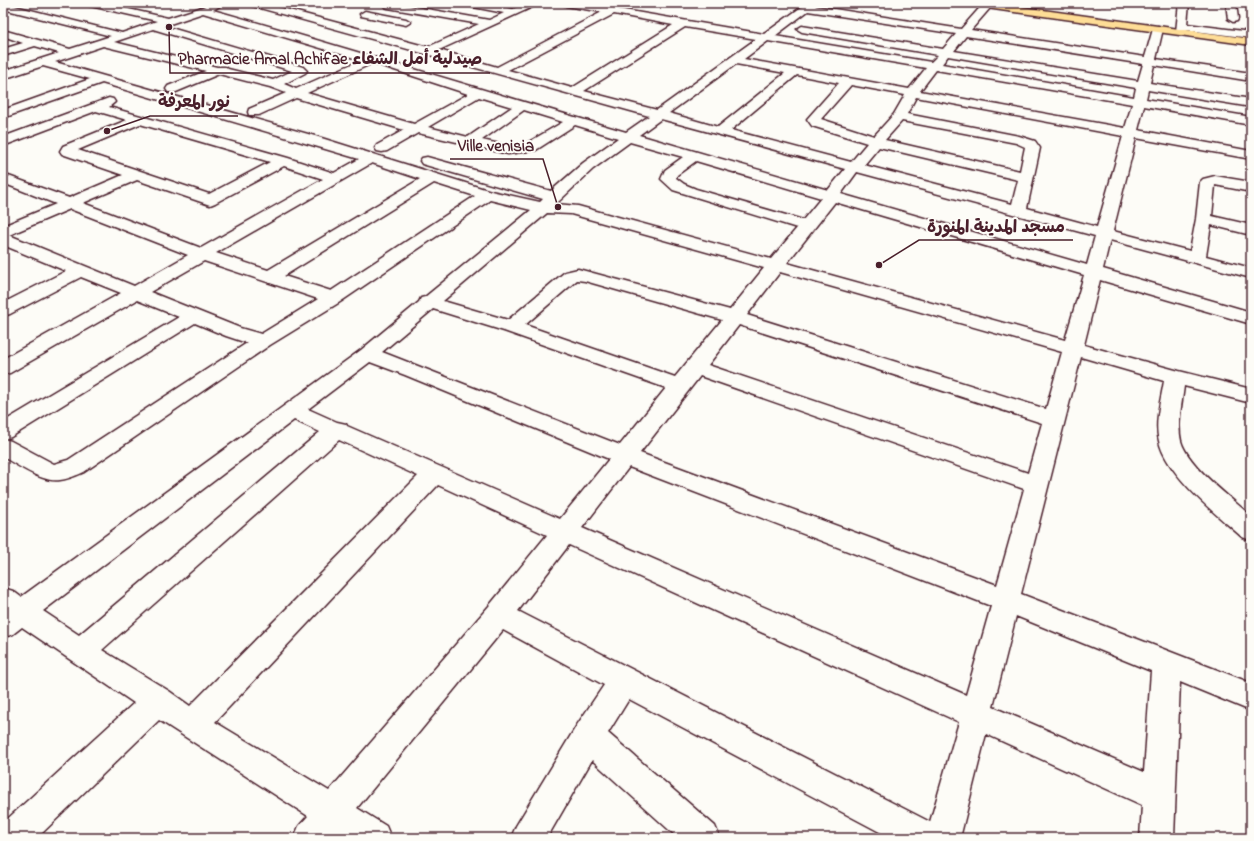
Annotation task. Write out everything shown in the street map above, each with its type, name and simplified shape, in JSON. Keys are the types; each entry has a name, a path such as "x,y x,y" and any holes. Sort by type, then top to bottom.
{"main road":[{"path":"980,4 1158,29 1181,29 1251,42"}],"street":[{"path":"3,5 8,3"},
{"path":"89,3 169,21"},
{"path":"186,3 301,39 372,59 478,93 1251,318"},
{"path":"18,82 70,53 224,3"},
{"path":"252,3 720,132 1251,273"},
{"path":"412,9 427,3"},
{"path":"468,3 514,12"},
{"path":"429,51 534,3"},
{"path":"566,3 764,37 940,60 1141,93 1251,103"},
{"path":"1231,3 1229,19 1245,21"},
{"path":"335,25 390,4 490,23"},
{"path":"311,838 499,614 854,167 900,116 912,93 964,32 980,4"},
{"path":"3,5 123,36"},
{"path":"374,838 192,725 80,651 9,612 368,354 428,302 549,203 578,173 661,115 764,37 810,5 964,32 1251,77"},
{"path":"1186,10 1181,29 1251,35"},
{"path":"497,71 612,11"},
{"path":"365,14 420,24"},
{"path":"574,92 683,23"},
{"path":"783,25 940,60 1141,93 1251,121"},
{"path":"153,26 256,55 299,69 301,72 274,84"},
{"path":"943,838 1158,29"},
{"path":"451,31 466,34"},
{"path":"4,34 70,53"},
{"path":"172,89 256,55 301,39"},
{"path":"3,53 36,42"},
{"path":"103,43 274,84 296,94 417,129 508,150 531,147 573,121"},
{"path":"254,112 372,59"},
{"path":"733,60 1251,155"},
{"path":"53,62 140,90 377,153 397,152"},
{"path":"3,74 53,62 172,89 254,112 377,153 432,178 487,195 549,203"},
{"path":"720,132 795,71"},
{"path":"3,114 102,79"},
{"path":"848,81 816,117 815,121 826,127 877,142 1026,177"},
{"path":"3,142 140,90"},
{"path":"3,368 204,255 478,93"},
{"path":"471,141 522,106"},
{"path":"96,107 335,178"},
{"path":"900,116 1026,142 1034,148 1018,211"},
{"path":"138,120 66,151 210,200 284,162"},
{"path":"412,156 549,203 1175,377 1251,396"},
{"path":"694,156 670,173 668,179 672,183 691,192 807,226"},
{"path":"3,232 135,175"},
{"path":"3,178 204,255 333,298"},
{"path":"269,276 432,178"},
{"path":"1197,258 1204,219 1208,182 1215,180 1251,187"},
{"path":"3,447 51,472 60,472 76,466 263,340 333,298 487,195"},
{"path":"1204,219 1251,230"},
{"path":"3,239 233,332 263,340"},
{"path":"3,258 24,248"},
{"path":"3,310 80,270"},
{"path":"511,327 571,276 578,274 734,318 1055,419"},
{"path":"428,302 511,327 680,386"},
{"path":"3,432 194,316"},
{"path":"368,354 625,456 1006,600 1251,697"},
{"path":"695,367 1037,485"},
{"path":"1175,377 1169,420 1170,442 1176,457 1189,472 1251,530"},
{"path":"292,410 338,429 1160,796"},
{"path":"80,651 338,429"},
{"path":"192,725 435,473"},
{"path":"499,614 624,682 926,838"},
{"path":"1158,838 1166,663"},
{"path":"528,838 588,736 624,682"},
{"path":"12,838 158,702"},
{"path":"588,736 703,838"}],"place":[{"name":"Pharmacie Amal Achifae صيدلية أمل الشفاء","path":"169,27"},
{"name":"نور المعرفة","path":"107,131"},
{"name":"Ville venisia","path":"558,207"},
{"name":"مسجد المدينة المنورة","path":"879,265"}]}
